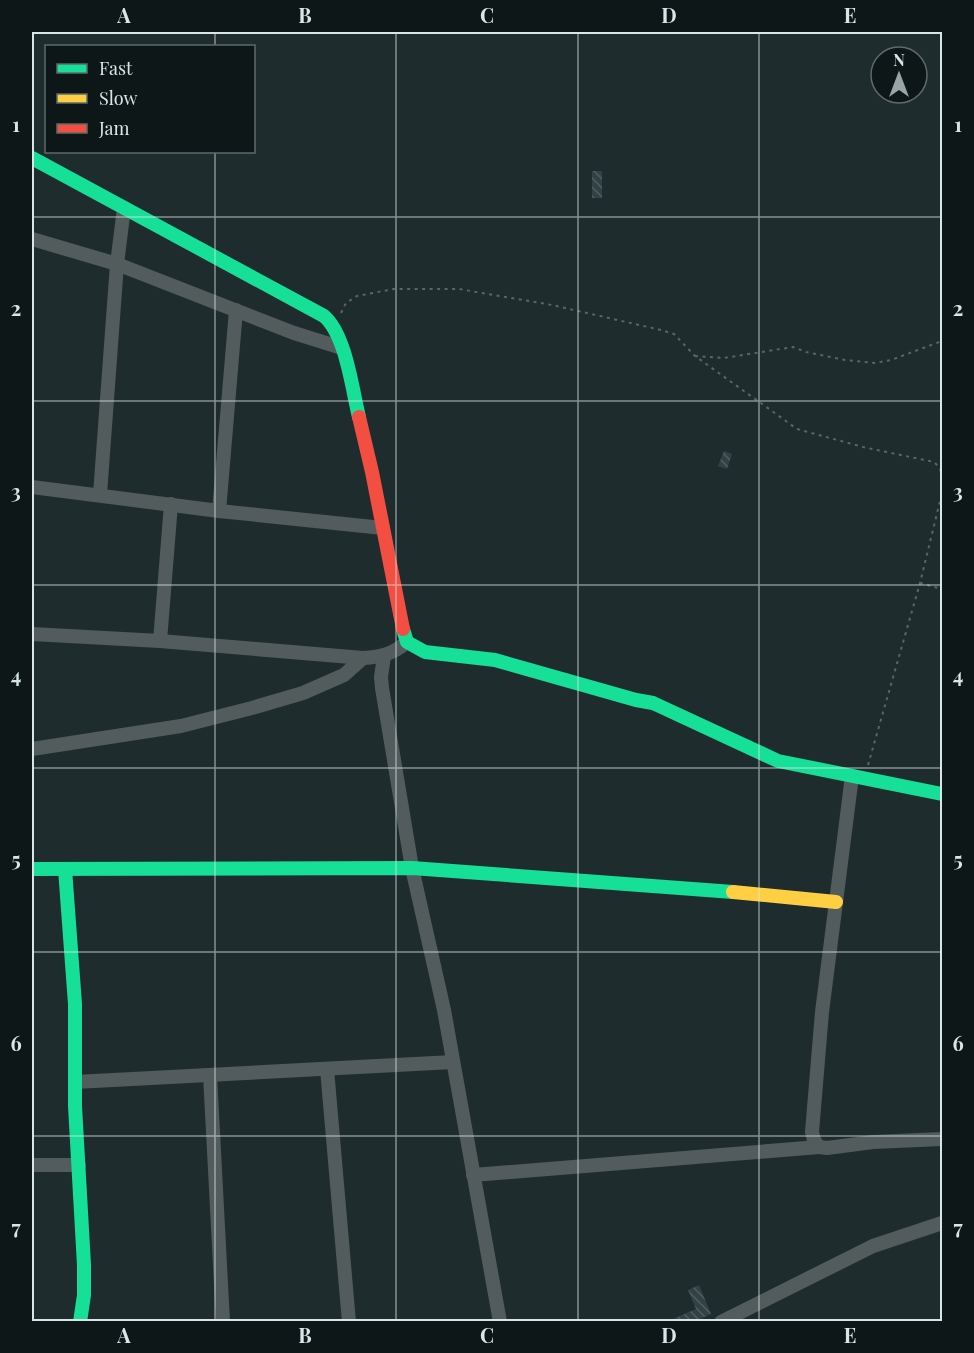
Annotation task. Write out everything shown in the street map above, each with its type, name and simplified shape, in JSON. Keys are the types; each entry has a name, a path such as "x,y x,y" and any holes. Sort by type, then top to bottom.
{"street":[{"path":"32,158 324,316 332,323 342,348 372,472 407,642 425,652 495,660 653,703 778,761 942,794"},
{"path":"100,494 117,264 124,208"},
{"path":"32,239 117,264 294,333 342,348"},
{"path":"219,511 236,310"},
{"path":"32,487 219,511 383,528"},
{"path":"160,641 171,504"},
{"path":"32,634 160,641 363,658 384,656 398,650 407,642"},
{"path":"384,656 381,670 382,688 412,868 444,1011 500,1322"},
{"path":"32,749 181,726 252,708 303,693 344,675 363,658"},
{"path":"819,1147 812,1132 822,1012 836,903 858,777"},
{"path":"32,869 412,868 700,889 836,903"},
{"path":"66,869 75,1004 75,1082 84,1295 80,1322"},
{"path":"75,1082 453,1062"},
{"path":"327,1069 349,1322"},
{"path":"210,1075 223,1322"},
{"path":"473,1175 827,1148 873,1142 942,1139"},
{"path":"32,1165 79,1165"},
{"path":"721,1322 873,1246 942,1222"}],"path":[{"path":"336,330 340,314 346,303 357,296 394,289 459,289 552,305 674,334 694,356 797,429 863,447 934,462 940,468 942,478"},
{"path":"694,356 724,358 793,347 845,360 875,363 891,360 942,341"},
{"path":"858,777 920,583 942,493"},
{"path":"920,583 942,589"}],"building":[{"path":"592,171 602,171 602,198 592,198"},
{"path":"724,451 732,454 727,469 718,466"},
{"path":"699,1285 711,1314 694,1322 666,1322 696,1309 688,1290"}],"traffic: fast":[{"path":"32,158 324,316 332,325 343,349 359,417"},
{"path":"403,629 407,642 425,652 495,660 653,703 778,761 942,794"},
{"path":"32,869 412,868 733,892"},
{"path":"65,869 75,1004 75,1106 84,1265 84,1295 80,1322"}],"traffic: slow":[{"path":"733,892 836,902"}],"traffic: jam":[{"path":"359,417 403,629"}]}
